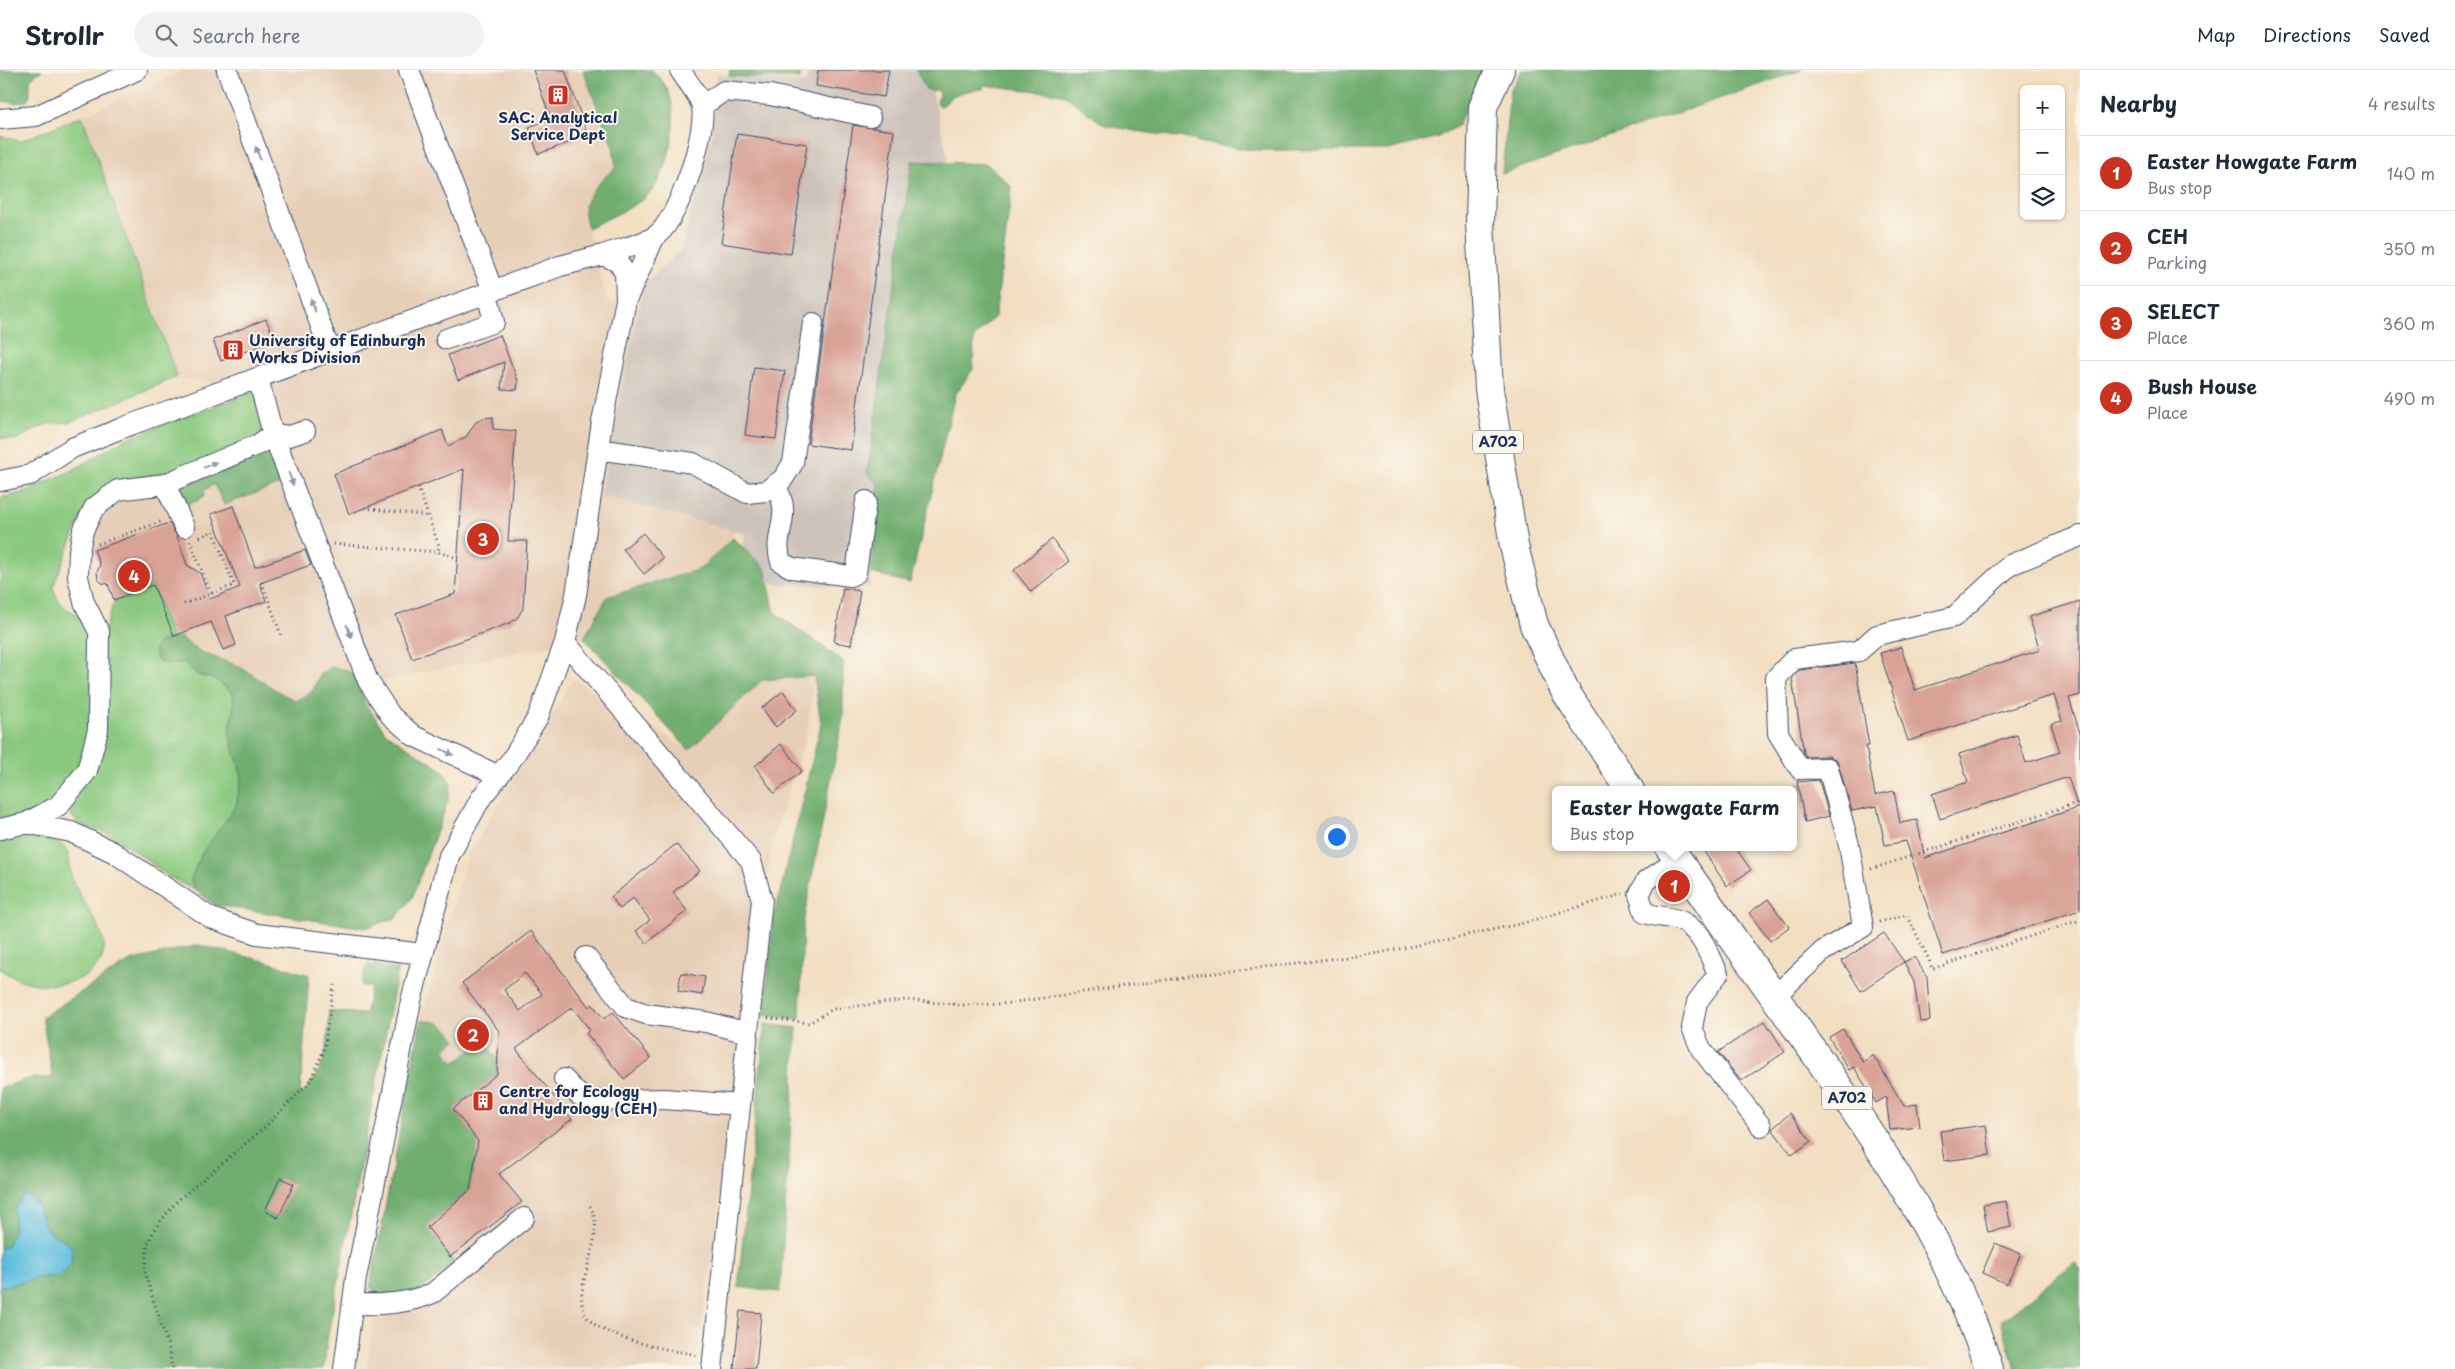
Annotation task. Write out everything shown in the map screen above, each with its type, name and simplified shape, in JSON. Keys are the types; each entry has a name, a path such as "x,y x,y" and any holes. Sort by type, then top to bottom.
{"highway":[{"name":"A702","path":"1500,70 1482,107 1480,223 1489,389 1514,546 1534,625 1565,691 1627,786"},
{"name":"A702","path":"1673,854 1848,1100 1922,1219 1977,1330 1989,1369"}],"street":[{"path":"0,119 36,116 137,70"},
{"path":"227,70 330,351"},
{"path":"409,70 490,292 494,322 446,339"},
{"path":"626,300 655,236 667,223 686,189 700,135 702,106 680,70"},
{"path":"702,106 724,91 770,95 870,117"},
{"path":"0,481 30,475 72,448 330,351 560,266 603,255 655,236"},
{"path":"344,1369 356,1278 407,1020 449,856 481,798 512,759 538,717 566,642 576,595 598,449 626,300 625,274 618,262 603,255"},
{"path":"598,449 693,462 747,493 766,491 783,479 793,463 813,323"},
{"path":"258,378 273,434 368,681 391,716 414,736 498,776"},
{"path":"0,828 26,823 58,806 87,771 98,730 99,632 84,602 78,577 79,551 83,531 94,508 118,490 166,484 259,444 273,434 289,436 305,431"},
{"path":"166,484 185,528"},
{"path":"775,485 782,496 784,506 778,554 781,562 792,568 850,576 856,573 866,500"},
{"path":"1774,997 1823,951 1863,927 1849,845 1828,768 1800,769 1778,733 1776,678 1794,659 1859,651 1877,636 1954,617 2010,565 2080,536"},
{"path":"566,642 751,861 762,900 713,1363"},
{"path":"26,823 71,832 113,852 211,918 257,934 335,947 423,954"},
{"path":"1673,854 1646,881 1639,895 1645,913 1657,918 1683,922 1703,942 1718,974 1697,1002 1692,1028 1701,1049 1761,1126"},
{"path":"586,958 626,1007 646,1014 706,1022 749,1024"},
{"path":"564,1079 579,1095 590,1101 664,1099 740,1105"},
{"path":"353,1304 390,1304 416,1300 433,1293 524,1218"}],"path":[{"path":"418,487 439,546 438,552"},
{"path":"365,508 428,516"},
{"path":"79,551 185,528 214,532 234,586 184,604"},
{"path":"185,528 211,594"},
{"path":"317,548 330,544 438,552 456,558"},
{"path":"262,582 281,635"},
{"path":"1854,874 2080,802"},
{"path":"749,1024 809,1023 833,1009 907,1000 962,1005 1002,1004 1207,974 1379,953 1520,924 1642,889"},
{"path":"1863,927 1907,915 1930,960 1932,969 2080,920"},
{"path":"172,1369 170,1349 145,1273 147,1246 155,1228 177,1201 263,1129 312,1079 324,1049 334,985"},
{"path":"590,1206 596,1217 595,1240 582,1299 585,1314 595,1325 651,1348 713,1363"}],"shaded area":[{"path":"185,70 583,70 616,167 584,211 588,228 607,302 639,307 600,496 734,530 733,538 700,569 607,597 584,638 383,681 332,667 320,674 313,690 297,701 191,646 181,637 172,637 153,586 114,600 82,516 116,482 136,476 156,475 258,390 177,377 82,116"},
{"path":"810,70 927,70 948,156 869,587 739,583 745,533 600,496 644,284 681,249 712,134 717,74 805,83"},
{"path":"814,676 809,726 772,842 695,1369 366,1369 421,1020 468,855 573,679 689,750 762,680"}],"green space":[{"path":"0,70 42,70 30,79 30,95 27,101 15,103 0,101"},
{"path":"583,70 652,70 665,85 673,110 672,141 657,184 644,199 588,228 584,212 587,199 616,167 613,148"},
{"path":"730,70 801,70 800,79 729,76"},
{"path":"916,70 1482,70 1458,126 1438,137 1389,150 1252,150 1104,125 1063,94 983,85 983,89 966,91 953,96 941,106 937,104 939,94 937,89 933,91 926,89"},
{"path":"1522,70 1802,70 1502,174 1510,90"},
{"path":"82,116 177,377 70,422 47,424 15,440 0,438 0,136 20,141"},
{"path":"912,161 987,164 1012,187 995,317 974,338 973,369 955,395 910,583 871,573 878,483 867,474"},
{"path":"258,390 266,424 261,435 184,469 116,482 85,507 53,587 65,608 86,620 92,626 92,726 82,770 55,797 27,815 0,820 0,498 22,493 73,470 125,439"},
{"path":"266,451 272,457 281,484 224,505 214,484 205,490 204,496 199,500 190,504 180,505 176,488"},
{"path":"733,538 765,568 775,613 843,661 843,718 803,923 800,1019 764,1016 773,921 821,724 814,676 762,680 689,750 584,638 607,597 700,569"},
{"path":"153,585 172,639 158,642 170,665 183,662 198,675 216,680 233,693 234,708 229,733 242,777 236,806 202,853 191,879 195,890 169,877 139,854 106,833 79,824 72,816 71,802 92,772 104,633 114,601"},
{"path":"181,637 196,649 243,669 297,701 313,690 320,674 332,667 346,670 354,675 365,703 386,733 444,771 451,784 448,801 412,898 396,918 365,928 215,905 195,890 191,879 202,853 236,806 242,776 229,733 234,708 233,693 216,680 198,675 183,662 170,665 158,661 154,651 158,642"},
{"path":"30,837 54,841 67,851 75,886 95,920 104,943 103,956 97,967 87,975 62,984 36,984 18,979 0,970 0,843"},
{"path":"198,945 265,961 309,975 300,1096 316,1076 321,1066 327,1047 329,1011 365,1014 371,987 361,985 367,964 398,969 327,1340 324,1369 0,1369 0,1285 6,1286 41,1277 59,1276 65,1240 48,1230 44,1225 38,1207 31,1199 24,1195 15,1209 14,1230 7,1246 0,1249 0,1088 30,1078 53,1078 42,1017 130,961"},
{"path":"421,1020 442,1025 456,1040 444,1050 455,1063 484,1040 498,1060 497,1074 453,1109 478,1141 470,1190 427,1227 455,1263 420,1291 380,1297 370,1287"},
{"path":"765,1024 797,1028 780,1292 738,1287"},
{"path":"2075,1262 2080,1272 2080,1369 2015,1369 2001,1321"}],"water":[{"path":"24,1195 31,1198 38,1206 47,1229 72,1248 71,1264 59,1276 41,1277 6,1286 0,1285 0,1249 7,1246 14,1230 14,1209"}],"building":[{"name":"SAC: Analytical Service Dept","path":"533,70 565,70 588,136 538,154 529,127 551,119"},
{"path":"818,70 889,70 884,97 816,86"},
{"path":"853,125 894,131 851,450 808,444"},
{"path":"737,134 807,144 791,254 721,243"},
{"name":"University of Edinburgh Works Division","path":"266,319 275,340 221,361 213,340"},
{"path":"500,335 518,381 517,390 501,389 504,362 458,380 448,355"},
{"path":"754,367 785,371 776,439 745,435"},
{"path":"493,417 493,429 516,431 508,541 527,541 523,608 518,617 510,623 412,659 396,615 455,594 464,469 349,514 334,474 442,430 448,446 466,437 475,423 483,418"},
{"path":"233,506 255,567 305,550 311,565 260,583 266,601 226,616 236,645 223,650 211,622 174,636 153,585 114,600 108,584 102,583 98,579 97,572 100,565 94,550 169,523 177,536 187,565 200,573 210,599 240,587 211,514"},
{"path":"643,533 663,558 644,574 623,549"},
{"path":"1052,539 1069,561 1031,592 1014,570"},
{"path":"843,588 860,591 851,645 834,642"},
{"path":"2080,601 2080,695 2069,698 2080,733 2080,805 2077,805 2068,777 1940,819 1932,794 1968,782 1959,754 2017,735 2026,763 2060,752 2051,724 2062,721 2054,695 1908,741 1880,653 1901,647 1915,690 2040,650 2029,617"},
{"path":"1855,663 1869,746 1866,746 1875,795 1894,791 1900,823 1917,820 1925,858 2080,807 2080,910 1943,955 1906,841 1885,845 1877,806 1852,811 1837,760 1828,756 1807,757 1804,753 1792,679 1800,670"},
{"path":"783,691 797,710 776,727 762,708"},
{"path":"781,744 802,771 774,793 755,766"},
{"path":"1819,780 1829,816 1805,822 1797,782"},
{"path":"676,844 700,871 673,892 687,911 646,943 636,931 650,920 633,898 620,909 611,897"},
{"path":"1704,851 1738,851 1751,870 1727,886"},
{"path":"1768,899 1789,927 1770,941 1749,913"},
{"name":"Centre for Ecology and Hydrology (CEH)","path":"531,931 589,1007 592,1004 604,1019 613,1012 651,1058 624,1079 586,1033 590,1030 572,1007 516,1049 572,1119 499,1174 522,1202 450,1257 427,1227 470,1190 478,1141 453,1109 497,1074 499,1031 462,983","holes":["525,973 542,994 520,1011 504,990"]},
{"path":"1884,933 1904,962 1861,991 1842,961"},
{"path":"1914,957 1927,977 1930,1021 1920,1022 1914,982 1904,962"},
{"path":"681,973 705,977 702,995 678,991"},
{"path":"1765,1021 1785,1052 1741,1081 1718,1052"},
{"path":"1843,1029 1863,1062 1873,1055 1904,1106 1917,1104 1920,1127 1890,1130 1886,1097 1876,1103 1854,1067 1849,1070 1829,1037"},
{"path":"1790,1113 1811,1141 1792,1155 1772,1129"},
{"path":"1986,1125 1990,1155 1944,1161 1940,1131"},
{"path":"280,1178 294,1184 278,1218 265,1211"},
{"path":"2006,1201 2011,1227 1988,1232 1983,1205"},
{"path":"1995,1243 2021,1254 2007,1284 1982,1273"},
{"path":"740,1311 761,1313 756,1369 734,1369"}],"place":[{"name":"SAC: Analytical Service Dept","path":"558,95"},
{"name":"University of Edinburgh Works Division","path":"233,350"},
{"name":"SELECT","path":"483,539"},
{"name":"Bush House","path":"134,576"},
{"name":"Easter Howgate Farm","path":"1674,886"},
{"name":"CEH","path":"473,1035"},
{"name":"Centre for Ecology and Hydrology (CEH)","path":"483,1101"}]}
